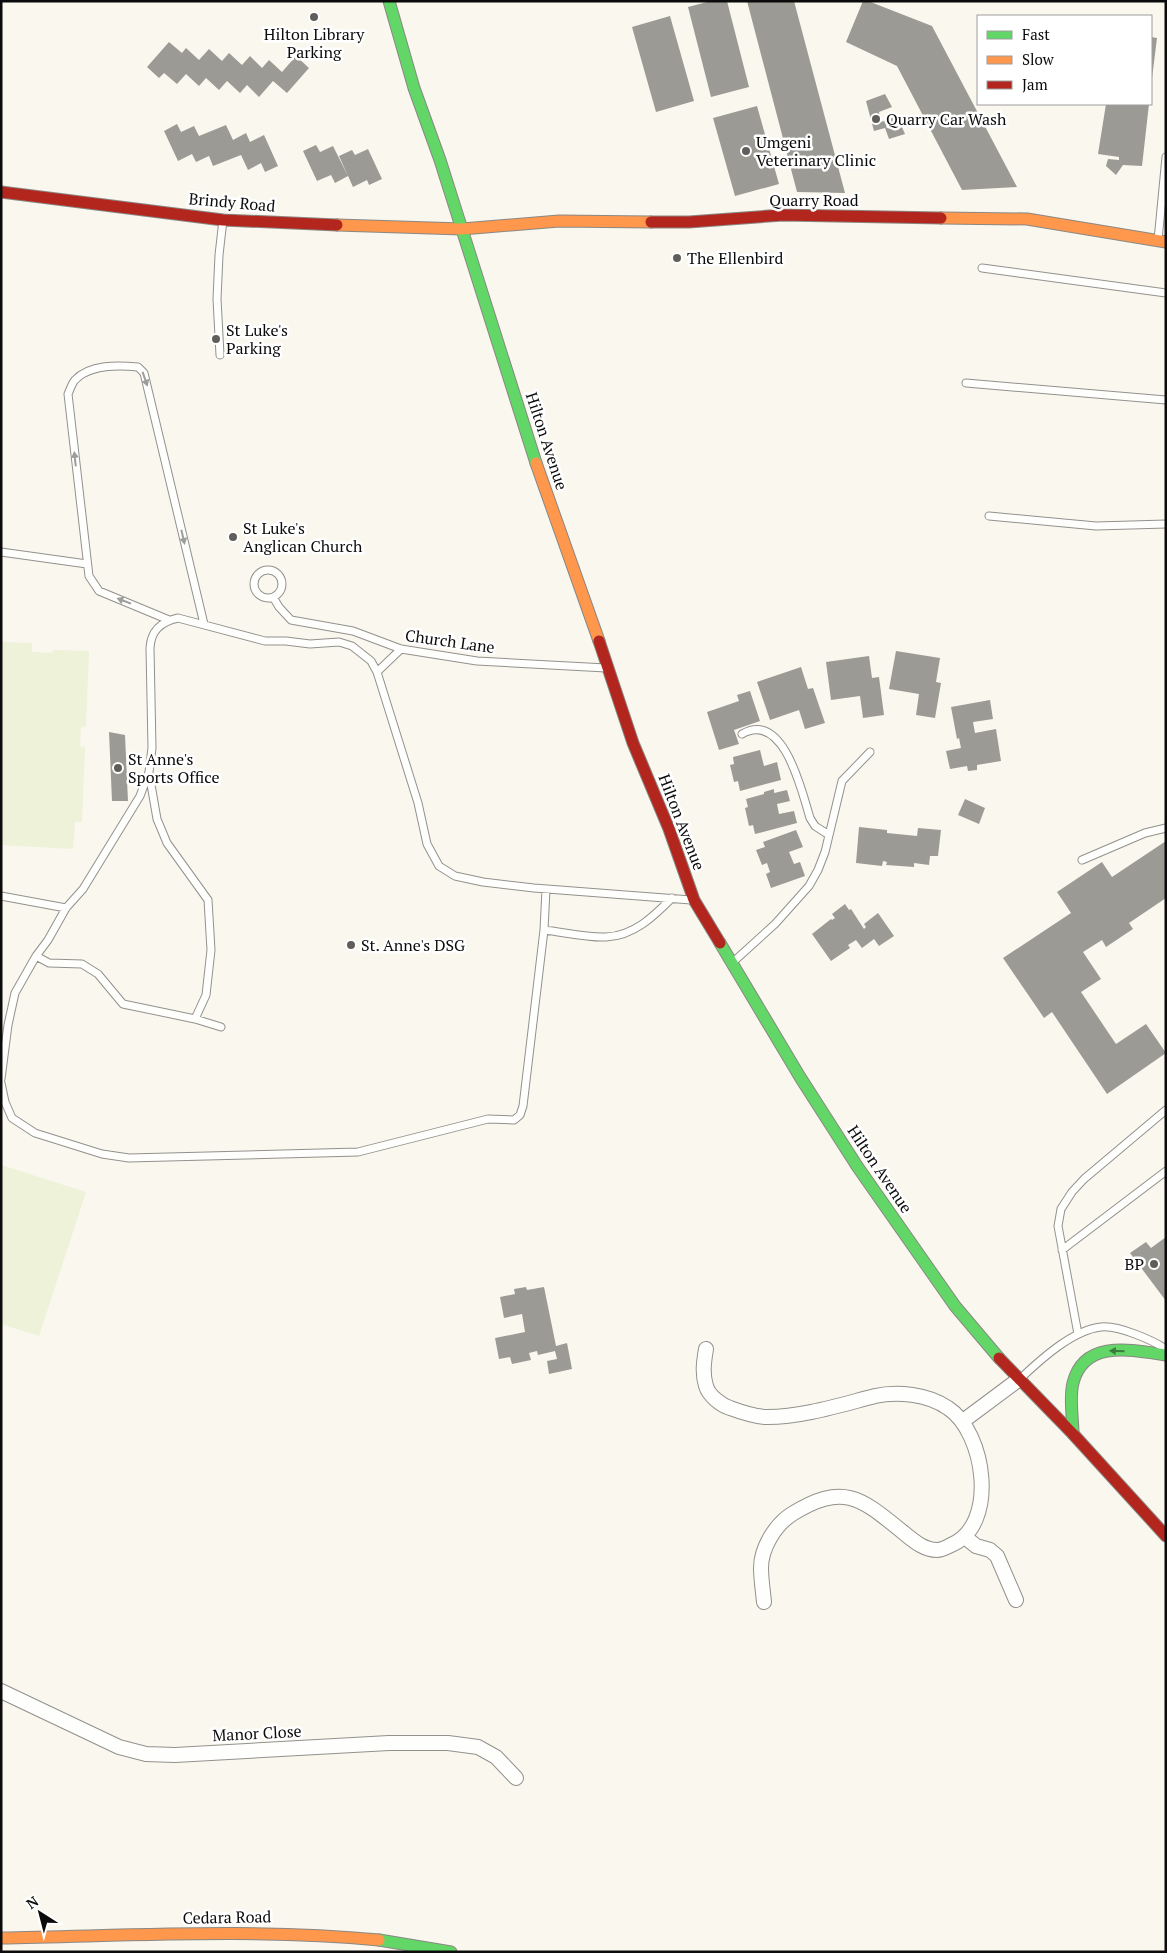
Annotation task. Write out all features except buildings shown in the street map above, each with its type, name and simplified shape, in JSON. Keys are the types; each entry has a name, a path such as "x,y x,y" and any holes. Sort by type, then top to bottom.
{"street":[{"name":"Hilton Avenue","path":"389,1 414,88 440,160 539,472 609,668 633,743 669,829 694,900 800,1077 863,1175 955,1306 1018,1380 1073,1434 1166,1536"},
{"name":"Brindy Road","path":"1,192 223,220 462,229"},
{"name":"Quarry Road","path":"462,229 559,221 689,222 783,215 1027,219 1162,241"},
{"path":"706,1349 703,1373 706,1388 724,1406 740,1412 766,1417 812,1412 878,1396 906,1394 925,1398 948,1407 963,1422 975,1449 982,1474 982,1499 977,1518 965,1537 939,1550 922,1546 884,1516 853,1497 835,1495 809,1503 783,1520 767,1543 761,1567 764,1602"},
{"path":"1073,1434 1073,1385 1079,1366 1092,1356 1108,1350 1166,1355"},
{"path":"963,1422 1018,1380"},
{"path":"965,1537 976,1546 990,1550 997,1556 1016,1600"},
{"name":"Manor Close","path":"1,1690 119,1747 146,1754 175,1755 389,1743 448,1743 478,1747 496,1757 516,1778"},
{"name":"Cedara Road","path":"1,1938 288,1933 339,1935 421,1945 451,1952"}],"lane":[{"path":"1162,241 1166,157"},
{"path":"220,355 217,299 223,220"},
{"path":"982,268 1166,293"},
{"path":"169,620 99,591 89,576 86,564 68,394 74,380 85,372 113,365 138,366 144,373 204,624"},
{"path":"966,383 1166,400"},
{"path":"989,516 1096,526 1166,524"},
{"path":"1,552 86,564"},
{"path":"262,571 274,571 281,579 281,589 274,597 264,597 255,588 256,578 262,571"},
{"name":"Church Lane","path":"274,597 291,620 353,631 401,649 477,661 609,668"},
{"path":"546,889 544,930 523,1106 520,1115 514,1120 488,1119 358,1152 130,1158 102,1154 35,1134 12,1118 5,1102 1,1081 8,1025 15,993 66,908 83,889 120,830 140,796 149,772 152,748 150,639 154,630 169,620 178,618 265,641 310,644 339,642 352,646 371,661 377,672 418,803 427,844 439,866 455,876 483,882 546,889 694,900"},
{"path":"377,672 401,649"},
{"path":"742,734 748,731 761,730 774,737 788,754 793,764 810,818 815,826 829,835"},
{"path":"732,963 775,924 809,886 822,861 842,781 870,752"},
{"path":"149,772 157,819 168,843 208,900 210,950 206,995 195,1019"},
{"path":"1082,860 1145,833 1166,828"},
{"path":"1,896 66,908"},
{"path":"544,930 607,937 622,934 651,919 672,898"},
{"path":"36,956 49,963 82,964 98,974 123,1004 195,1019 221,1027"},
{"path":"1078,1334 1058,1226 1060,1209 1084,1179 1166,1110"},
{"path":"1062,1250 1166,1172"},
{"path":"1018,1380 1078,1334 1102,1326 1152,1340 1166,1350"}],"green space":[{"path":"1,642 32,643 32,652 52,653 53,650 89,651 86,726 81,727 80,746 85,747 82,822 75,822 73,849 1,845"},
{"path":"1,1165 86,1192 39,1336 1,1324"}],"traffic: fast":[{"path":"389,1 414,88 440,160 536,463"},
{"path":"720,943 800,1077 857,1166 955,1306 999,1358"},
{"path":"1073,1434 1071,1402 1073,1383 1079,1369 1087,1359 1098,1353 1125,1350 1166,1355"},
{"path":"379,1940 451,1952"}],"traffic: slow":[{"path":"941,218 1027,219 1166,242"},
{"path":"337,225 462,229 559,221 651,222"},
{"path":"536,463 599,641"},
{"path":"1,1938 284,1934 379,1940"}],"traffic: jam":[{"path":"1,192 223,220 337,225"},
{"path":"651,222 689,222 783,215 941,218"},
{"path":"599,641 633,743 669,829 694,900 720,943"},
{"path":"999,1358 1073,1434 1166,1536"}],"place":[{"name":"Hilton Library Parking","path":"314,17"},
{"name":"Quarry Car Wash","path":"876,119"},
{"name":"Umgeni Veterinary Clinic","path":"746,151"},
{"name":"The Ellenbird","path":"677,258"},
{"name":"St Luke's Parking","path":"216,339"},
{"name":"St Luke's Anglican Church","path":"233,537"},
{"name":"St Anne's Sports Office","path":"118,768"},
{"name":"St. Anne's DSG","path":"351,945"},
{"name":"BP","path":"1154,1264"}]}
